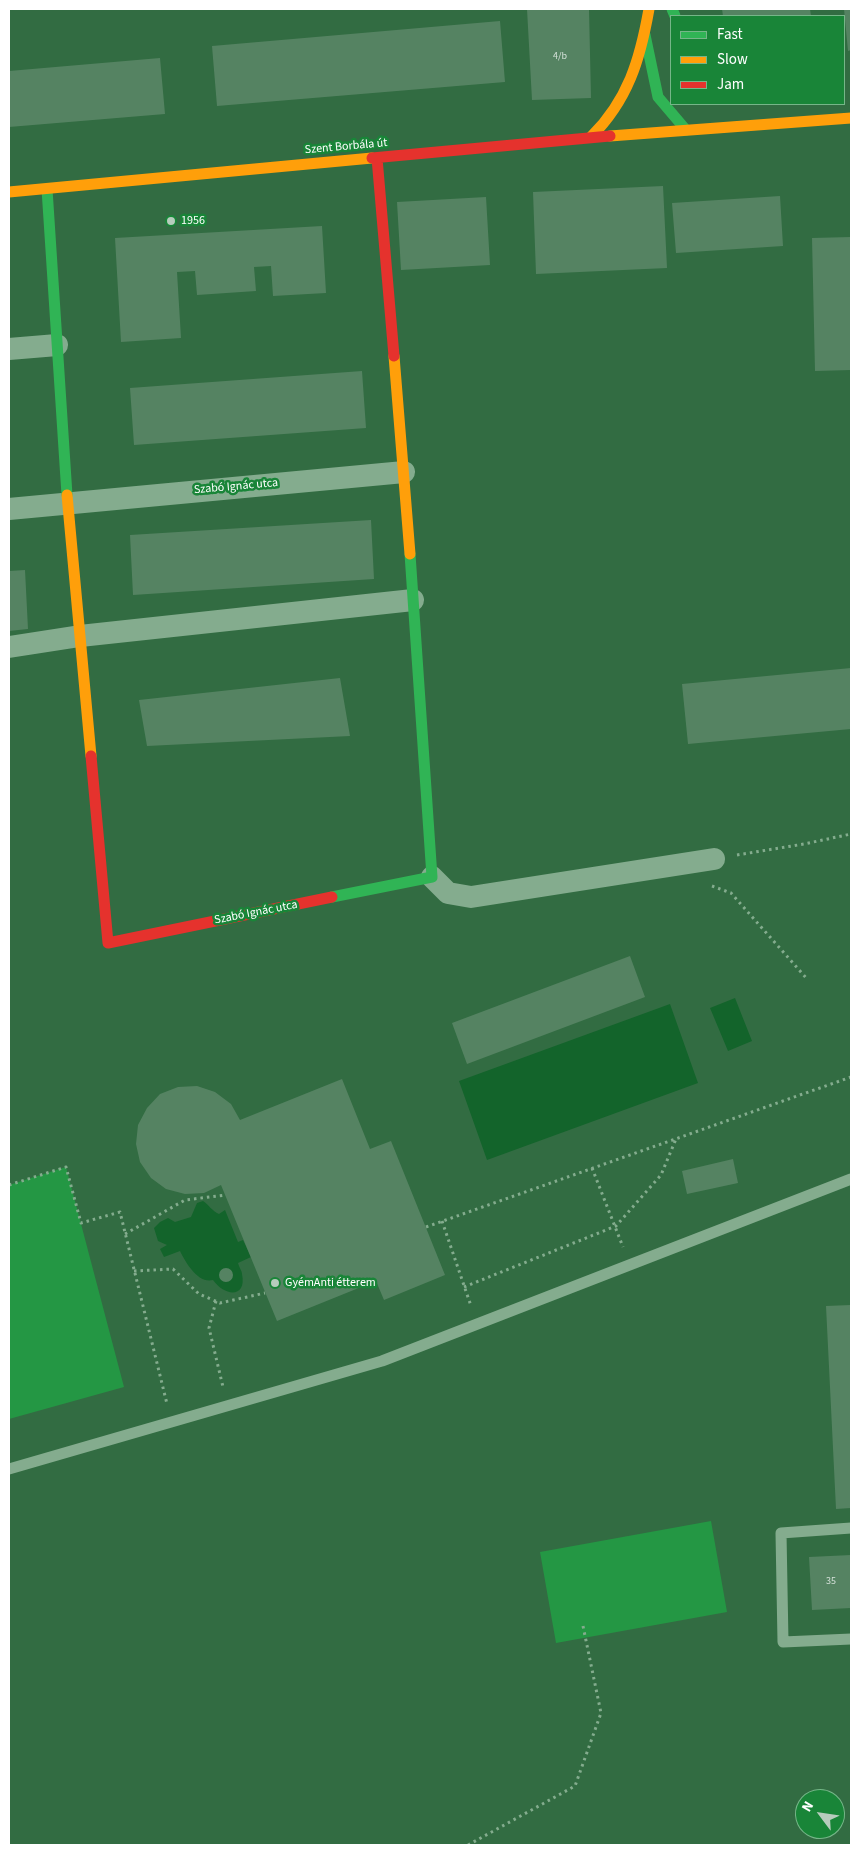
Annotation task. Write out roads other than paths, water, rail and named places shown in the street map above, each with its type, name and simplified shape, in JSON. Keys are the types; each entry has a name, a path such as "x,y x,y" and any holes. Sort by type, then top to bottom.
{"street":[{"path":"591,137 613,113 628,86 645,35 649,9"},
{"path":"645,35 658,97 677,120"},
{"path":"832,109 851,114"},
{"name":"Szent Borbála út","path":"9,192 591,137 677,120 851,118"},
{"path":"377,158 404,472 432,878 448,892 471,897 714,859"},
{"name":"Szabó Ignác utca","path":"47,189 68,503 108,943 432,878"},
{"path":"9,349 57,344"},
{"name":"Szabó Ignác utca","path":"9,509 404,472"},
{"path":"9,647 80,636 413,600"}],"lane":[{"path":"9,1469 382,1360 851,1179"},
{"path":"851,1528 781,1533 783,1642 851,1639"}],"place":[{"name":"1956","path":"171,221"},
{"name":"GyémAnti étterem","path":"275,1283"}]}
